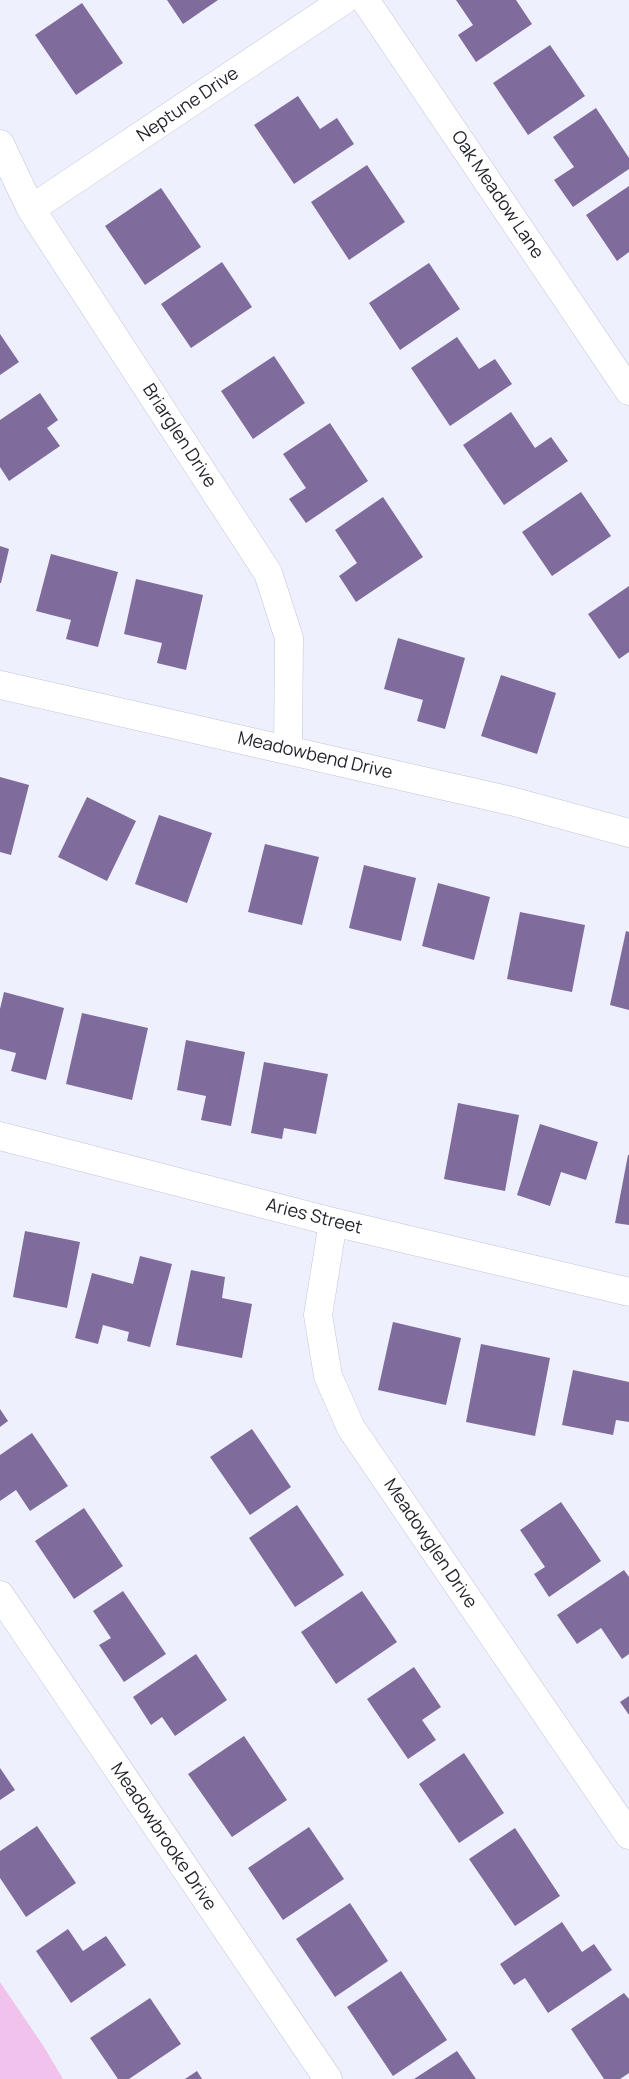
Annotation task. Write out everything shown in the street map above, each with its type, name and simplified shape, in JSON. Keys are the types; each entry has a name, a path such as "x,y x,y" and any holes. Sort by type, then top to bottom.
{"street":[{"name":"Neptune Drive","path":"31,209 344,0"},
{"name":"Oak Meadow Lane","path":"366,0 629,391"},
{"name":"Briarglen Drive","path":"0,144 31,209 268,573 289,638 288,749"},
{"name":"Meadowbend Drive","path":"0,685 511,801 629,833"},
{"name":"Aries Street","path":"0,1136 333,1222 629,1292"},
{"name":"Meadowglen Drive","path":"333,1222 318,1315 328,1376 351,1428 629,1835"},
{"name":"Meadowbrooke Drive","path":"0,1595 328,2079"}],"shaded area":[{"path":"0,1982 44,2047 63,2079 0,2079"}],"building":[{"path":"167,0 218,0 183,24"},
{"path":"456,0 516,0 532,24 476,62 458,35 473,25"},
{"path":"82,3 123,63 76,95 35,35"},
{"path":"550,45 585,96 528,135 493,83"},
{"path":"298,96 320,129 337,118 354,144 294,184 254,125"},
{"path":"596,108 629,158 629,169 573,207 554,180 574,167 553,137"},
{"path":"367,165 405,222 349,260 311,202"},
{"path":"629,186 629,252 617,261 586,215"},
{"path":"161,188 201,247 145,285 105,226"},
{"path":"222,262 252,307 191,348 161,304"},
{"path":"429,263 460,309 400,350 369,303"},
{"path":"0,334 19,362 0,375"},
{"path":"457,337 479,369 495,359 512,384 450,426 411,368"},
{"path":"274,356 305,403 253,439 221,391"},
{"path":"40,393 58,420 47,428 60,446 9,481 0,467 0,420"},
{"path":"511,412 535,448 551,437 568,461 504,505 463,445"},
{"path":"330,423 368,481 306,523 289,499 306,488 283,454"},
{"path":"581,492 611,536 552,576 522,532"},
{"path":"383,497 423,557 356,602 339,576 357,563 335,530"},
{"path":"0,546 9,549 1,583 0,583"},
{"path":"51,554 118,572 98,647 66,639 71,620 36,611"},
{"path":"136,579 203,595 186,670 157,663 162,643 124,634"},
{"path":"629,586 629,652 619,659 588,614"},
{"path":"398,638 465,658 445,729 417,721 423,700 384,689"},
{"path":"501,675 556,693 537,754 481,736"},
{"path":"0,777 29,785 11,855 0,852"},
{"path":"87,797 136,821 107,881 58,857"},
{"path":"159,815 212,833 187,903 135,884"},
{"path":"265,844 319,857 302,925 248,912"},
{"path":"364,865 416,878 401,941 349,928"},
{"path":"438,883 490,897 474,960 422,946"},
{"path":"520,912 585,925 572,992 507,979"},
{"path":"626,931 629,932 629,1010 610,1005"},
{"path":"4,992 64,1008 46,1080 11,1071 16,1053 0,1049 0,1009"},
{"path":"82,1013 148,1028 132,1100 66,1084"},
{"path":"186,1040 245,1052 231,1126 201,1120 206,1096 177,1090"},
{"path":"264,1062 328,1074 316,1134 284,1128 282,1139 251,1133"},
{"path":"458,1103 519,1115 505,1191 444,1179"},
{"path":"540,1124 598,1142 586,1180 561,1172 550,1206 517,1195"},
{"path":"629,1155 629,1225 615,1223"},
{"path":"25,1231 80,1242 67,1308 13,1297"},
{"path":"140,1256 172,1264 150,1347 127,1341 129,1332 103,1325 98,1344 75,1338 92,1273 133,1284"},
{"path":"191,1270 225,1277 222,1298 252,1304 242,1358 176,1345"},
{"path":"393,1322 461,1338 446,1405 378,1390"},
{"path":"481,1344 550,1358 535,1436 466,1422"},
{"path":"573,1370 629,1382 629,1422 616,1420 613,1435 562,1425"},
{"path":"0,1409 8,1421 0,1427"},
{"path":"252,1429 291,1487 250,1515 210,1457"},
{"path":"32,1433 68,1486 30,1511 16,1490 0,1501 0,1455"},
{"path":"561,1502 601,1561 549,1597 534,1574 545,1567 520,1530"},
{"path":"297,1505 344,1575 295,1607 249,1538"},
{"path":"84,1508 123,1566 74,1599 35,1541"},
{"path":"624,1570 629,1577 629,1654 622,1659 601,1628 577,1644 557,1615"},
{"path":"123,1591 166,1654 124,1682 99,1645 111,1638 93,1611"},
{"path":"362,1591 397,1642 336,1684 301,1632"},
{"path":"196,1654 227,1700 175,1736 162,1717 151,1725 133,1697"},
{"path":"414,1667 441,1707 422,1720 436,1740 408,1759 367,1699"},
{"path":"629,1696 629,1715 620,1702"},
{"path":"244,1736 287,1800 232,1837 188,1774"},
{"path":"464,1753 504,1813 459,1843 419,1784"},
{"path":"0,1768 15,1790 0,1800"},
{"path":"37,1826 76,1883 26,1917 0,1878 0,1851"},
{"path":"309,1827 344,1879 283,1920 248,1868"},
{"path":"515,1828 560,1896 515,1926 469,1859"},
{"path":"350,1903 388,1961 335,1997 296,1939"},
{"path":"562,1922 582,1952 594,1944 612,1970 548,2013 525,1978 514,1985 500,1964"},
{"path":"68,1929 83,1951 106,1936 126,1965 71,2003 36,1951"},
{"path":"401,1971 447,2040 393,2076 347,2007"},
{"path":"624,1993 629,1999 629,2073 620,2079 604,2079 571,2029"},
{"path":"150,1998 181,2044 129,2079 118,2079 90,2038"},
{"path":"457,2051 476,2079 414,2079"},
{"path":"197,2071 202,2079 185,2079"}]}
